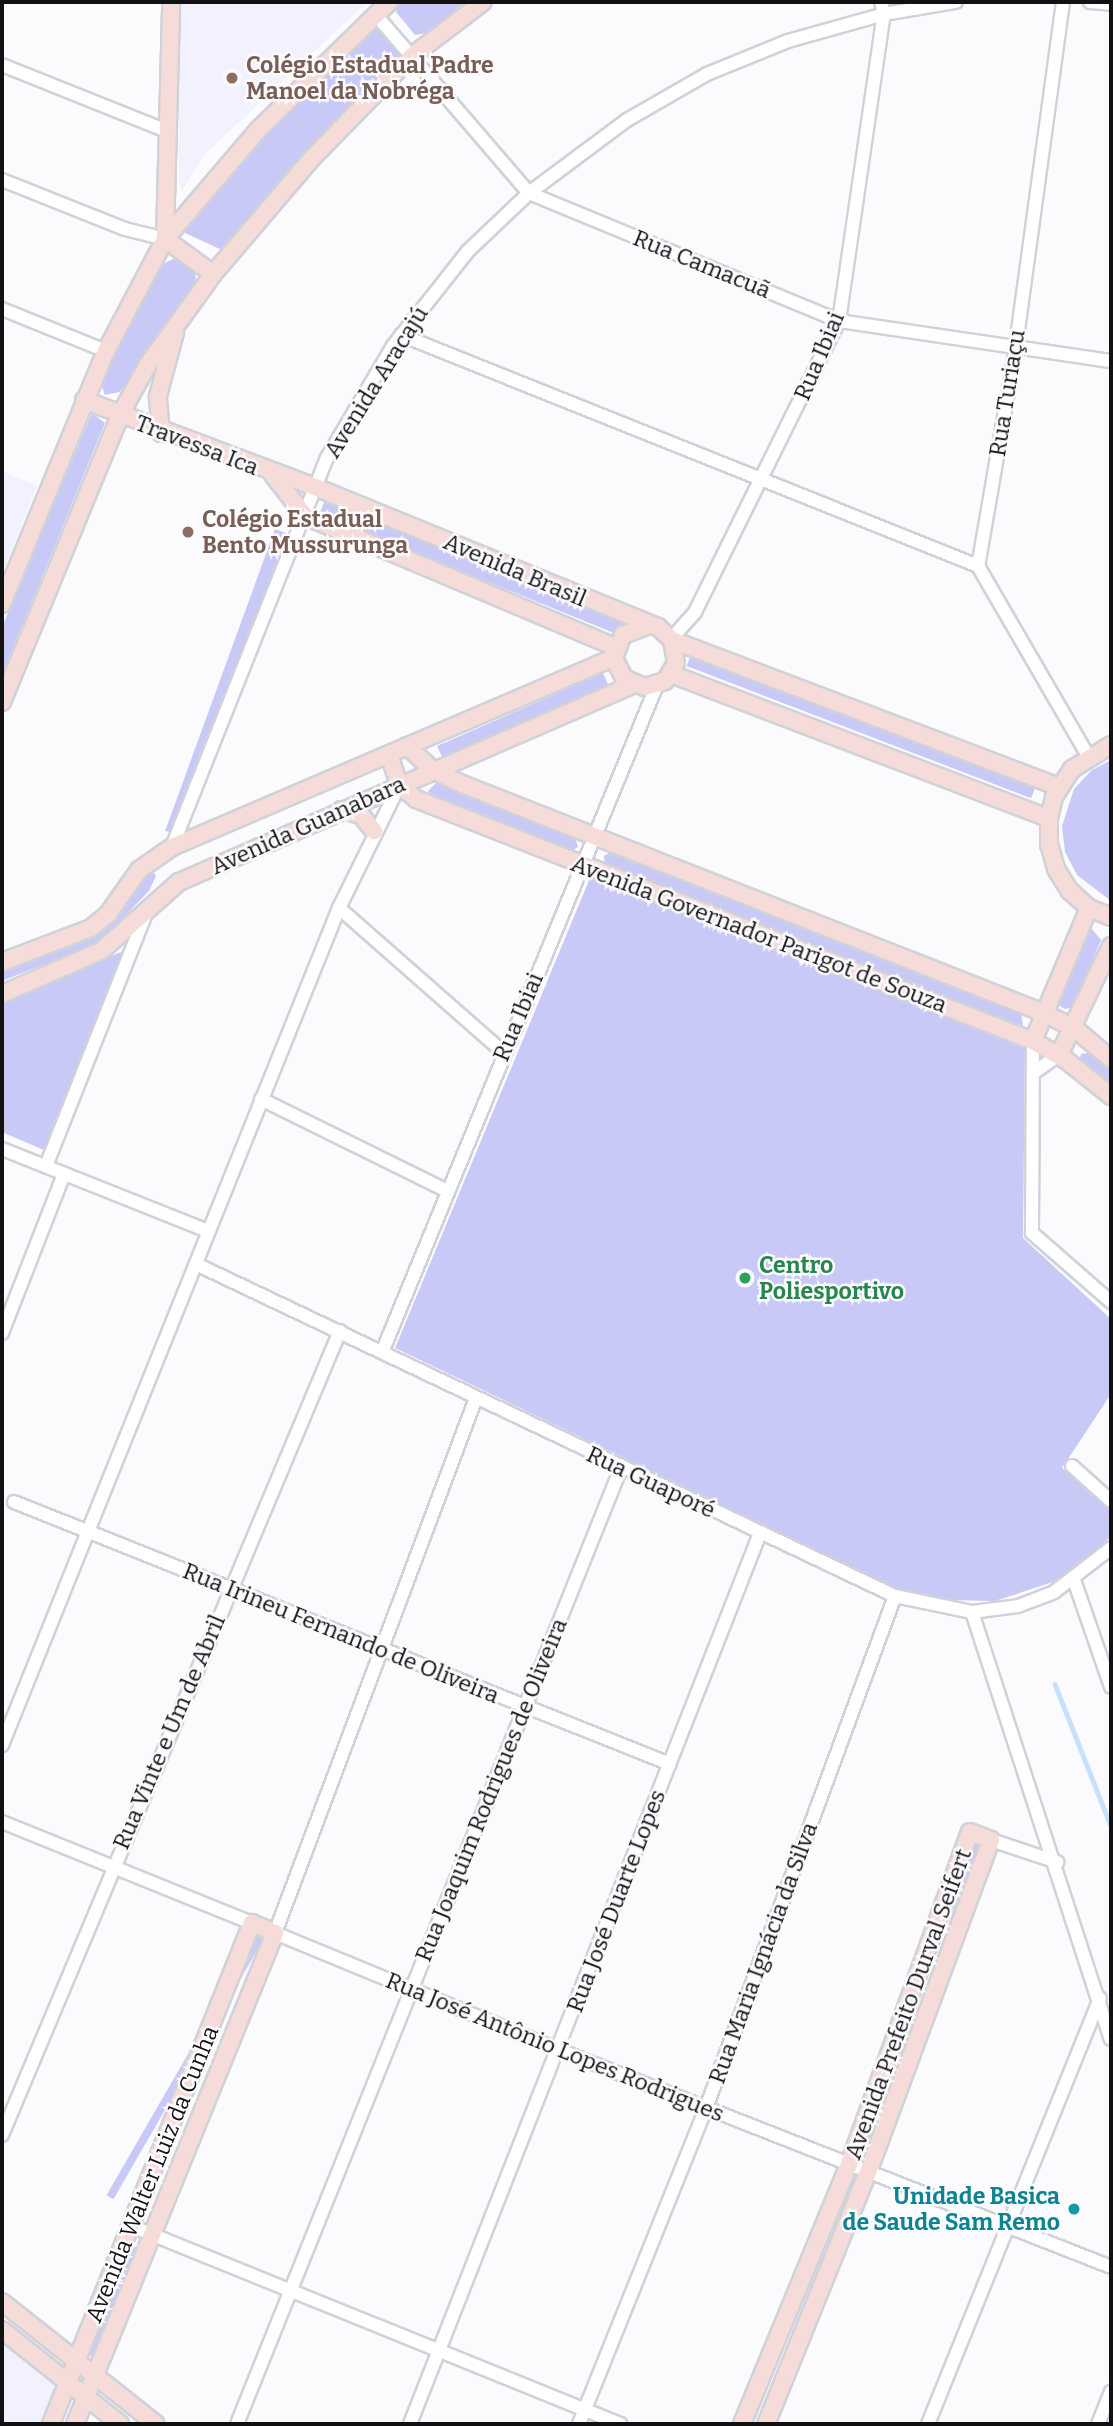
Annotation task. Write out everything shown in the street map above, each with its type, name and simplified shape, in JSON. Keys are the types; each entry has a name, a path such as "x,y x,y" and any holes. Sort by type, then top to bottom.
{"street":[{"path":"2,604 84,400 106,351 165,239 258,130 389,2"},
{"path":"2,702 120,415 147,366 213,274 313,157 412,56 483,2"},
{"name":"Avenida Aracajú","path":"172,847 316,487 345,424 401,335 468,251 529,193 627,120 707,74 788,41 882,8 956,2"},
{"name":"Rua Turiaçu","path":"978,566 1016,347 1063,2"},
{"path":"1090,2 1111,4"},
{"path":"165,239 167,3"},
{"name":"Rua Ibiai","path":"672,640 695,612 839,321 882,8"},
{"name":"Rua Camacuã","path":"375,14 529,193 839,321 1111,361"},
{"path":"2,65 167,131"},
{"path":"2,180 125,229 165,239 213,274"},
{"path":"2,309 106,351"},
{"path":"161,433 158,396 177,325"},
{"path":"401,335 978,566 1088,755"},
{"name":"Travessa Ica","path":"84,400 161,433 273,475"},
{"name":"Avenida Brasil","path":"273,475 316,487 649,625"},
{"name":"Avenida Brasil","path":"273,475 305,516 615,653"},
{"path":"672,640 676,663 671,674 657,685 633,685 617,669 615,653 635,627 649,625 672,640 1059,787"},
{"name":"Avenida Guanabara","path":"2,962 92,928 108,914 139,870 172,847 615,653"},
{"path":"671,674 1049,818"},
{"name":"Avenida Guanabara","path":"2,994 86,961 179,882 633,685"},
{"name":"Rua Ibiai","path":"383,1350 445,1190 657,685"},
{"path":"1111,745 1088,755 1059,787 1049,818 1049,844 1056,869 1070,891 1089,908 1111,917"},
{"name":"Avenida Governador Parigot de Souza","path":"407,746 433,770 462,784 1044,1013 1074,1028 1111,1059"},
{"path":"2,1745 339,908 374,831 399,785 389,754"},
{"path":"462,784 463,758"},
{"name":"Avenida Governador Parigot de Souza","path":"399,785 416,799 1033,1041 1059,1055 1111,1096"},
{"path":"341,810 361,815 374,831"},
{"path":"339,908 503,1052"},
{"path":"1089,908 1033,1041 1036,1071 1032,1233 1111,1303"},
{"path":"46,1166 146,912"},
{"path":"1036,1071 1059,1055 1111,946"},
{"path":"261,1099 445,1190"},
{"path":"2,1149 208,1231"},
{"path":"2,1333 64,1174"},
{"name":"Rua Guaporé","path":"196,1264 383,1350 621,1468 895,1596 972,1612 1017,1606 1074,1580 1111,1548"},
{"name":"Rua Vinte e Um de Abril","path":"2,2134 229,1589 340,1331"},
{"path":"275,1933 476,1398"},
{"path":"1072,1466 1111,1501"},
{"name":"Rua Joaquim Rodrigues de Oliveira","path":"237,2424 289,2288 621,1468"},
{"name":"Rua Irineu Fernando de Oliveira","path":"14,1502 670,1764"},
{"name":"Rua José Duarte Lopes","path":"410,2424 760,1533"},
{"path":"1074,1580 1111,1687"},
{"name":"Rua Maria Ignácia da Silva","path":"579,2424 706,2108 895,1596"},
{"path":"972,1612 1057,1862 1111,2039"},
{"name":"Rua José Antônio Lopes Rodrigues","path":"2,1822 559,2050 1010,2225 1111,2267"},
{"name":"Avenida Prefeito Durval Seifert","path":"742,2424 849,2164 970,1832 991,1840 868,2172 766,2424"},
{"path":"991,1840 1057,1862"},
{"name":"Avenida Walter Luiz da Cunha","path":"51,2424 251,1923"},
{"name":"Avenida Walter Luiz da Cunha","path":"75,2424 275,1933"},
{"path":"928,2424 1100,1998"},
{"path":"131,2226 439,2348 620,2424"},
{"path":"2,2302 156,2424"},
{"path":"2,2330 120,2424"},
{"path":"1098,2424 1111,2392"}],"shaded area":[{"name":"Colégio Estadual Padre Manoel da Nobréga","path":"178,2 366,3 205,154 183,190 179,184"},
{"path":"399,2 465,2 426,33 415,35 396,12"},
{"path":"379,23 401,54 399,58 311,147 231,246 222,250 185,233 190,218 298,98"},
{"path":"175,258 194,267 197,287 120,392 105,395 101,384 118,343 157,267"},
{"path":"92,413 105,423 2,675 2,627"},
{"path":"2,471 37,486 2,574"},
{"path":"325,500 626,622 621,636 319,514"},
{"path":"275,529 289,534 179,836 165,831"},
{"path":"692,652 1036,784 1031,798 687,666"},
{"path":"603,673 611,691 444,761 437,746"},
{"path":"1111,760 1111,901 1077,875 1065,852 1062,826 1074,789 1092,770"},
{"path":"438,781 574,835 578,847 570,852 437,800 428,791"},
{"path":"615,849 1021,1013 1023,1026 605,867 604,856"},
{"path":"151,869 156,876 149,891 98,943 2,981 2,973 93,938"},
{"name":"Centro Poliesportivo","path":"590,878 1025,1046 1023,1238 1111,1319 1111,1394 1062,1468 1111,1510 1111,1536 1088,1560 1059,1580 995,1601 941,1600 902,1591 395,1348"},
{"path":"1092,929 1101,940 1073,1007 1065,1009 1058,1005 1058,999 1086,931"},
{"path":"126,950 46,1151 2,1132 2,1001"},
{"path":"1091,1052 1111,1069 1111,1091 1079,1062 1081,1054"},
{"path":"976,1840 982,1842 940,1971 934,1969"},
{"path":"259,1931 266,1935 113,2199 107,2195"},
{"path":"133,2246 139,2249 94,2357 86,2354"},
{"path":"2,2336 58,2380 39,2424 2,2424"}],"waterway":[{"path":"1055,1684 1111,1826"}],"place":[{"name":"Colégio Estadual Padre Manoel da Nobréga","path":"232,78"},
{"name":"Colégio Estadual Bento Mussurunga","path":"188,532"},
{"name":"Centro Poliesportivo","path":"745,1278"},
{"name":"Unidade Basica de Saude Sam Remo","path":"1074,2209"}]}
